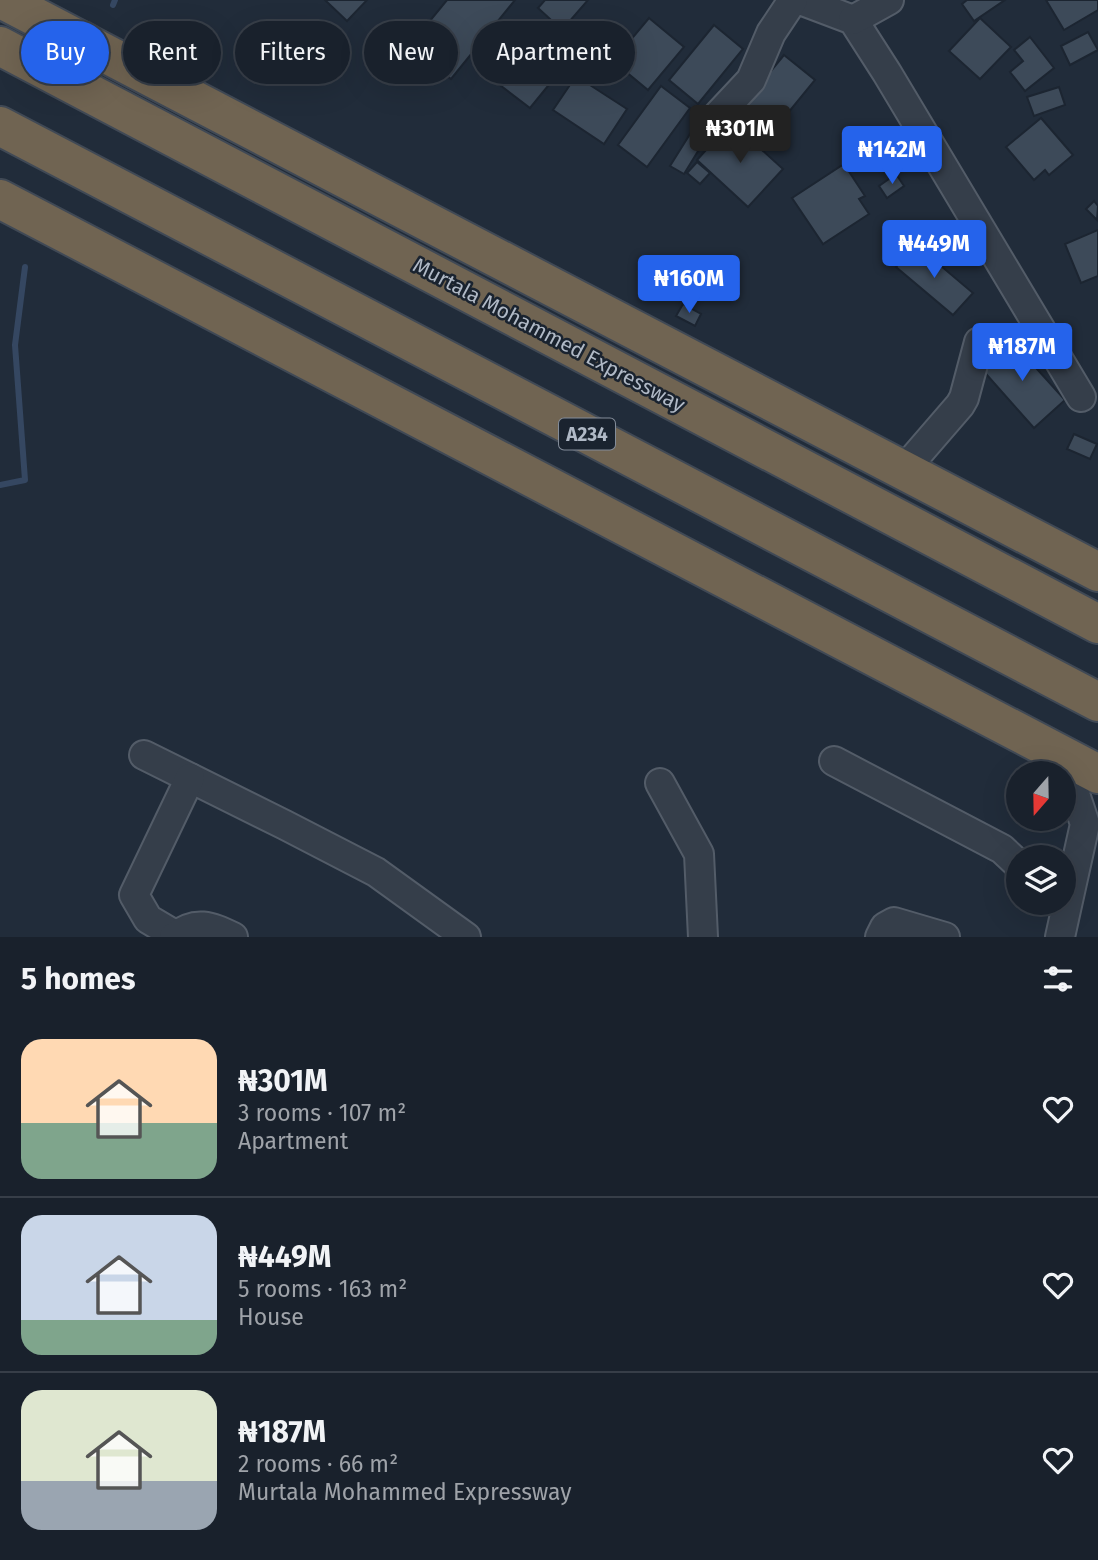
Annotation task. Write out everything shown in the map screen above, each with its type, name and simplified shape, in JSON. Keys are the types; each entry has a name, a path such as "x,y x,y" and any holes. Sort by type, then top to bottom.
{"highway":[{"name":"Murtala Mohammed Expressway","path":"4,0 1098,572"},
{"name":"Murtala Mohammed Expressway","path":"0,46 1098,624"},
{"name":"A234","path":"0,126 1098,702"},
{"path":"0,199 1098,774"}],"street":[{"path":"706,128 751,80 771,33 793,0"},
{"path":"800,0 853,20 1081,397"},
{"path":"853,20 889,0"},
{"path":"903,471 960,405 979,342"},
{"path":"145,755 376,872 466,937"},
{"path":"1059,917 1091,820 1062,755"},
{"path":"834,761 1006,853"},
{"path":"190,778 134,895 148,919 175,936 194,926 212,927 233,937"},
{"path":"660,783 699,854 703,937"},
{"path":"880,937 885,928 894,922 945,937"}],"building":[{"path":"325,0 367,0 347,21"},
{"path":"447,0 515,0 498,21 472,21 472,53 458,70 458,21 430,21"},
{"path":"545,0 588,0 570,21 552,21 538,8"},
{"path":"967,0 1005,0 974,21 962,4"},
{"path":"1046,0 1098,0 1098,10 1064,30"},
{"path":"649,18 684,47 648,90 635,79 635,35"},
{"path":"980,18 1011,47 980,79 949,51"},
{"path":"714,25 743,49 698,104 669,80"},
{"path":"1088,32 1098,50 1070,65 1061,46"},
{"path":"1030,37 1054,68 1025,91 1010,72 1023,61 1014,50"},
{"path":"784,55 815,80 770,135 739,110"},
{"path":"499,84 550,84 530,108"},
{"path":"571,84 588,84 627,109 604,144 553,110"},
{"path":"661,86 690,108 647,167 618,145"},
{"path":"1059,87 1065,105 1034,116 1027,97"},
{"path":"1041,118 1073,155 1049,175 1045,170 1034,180 1006,147"},
{"path":"731,122 783,169 748,207 697,160"},
{"path":"757,126 767,135 758,146 747,137"},
{"path":"690,134 703,143 684,174 670,166"},
{"path":"697,162 710,173 700,184 687,173"},
{"path":"844,164 865,196 859,199 869,214 823,244 792,198"},
{"path":"896,174 904,186 887,198 879,186"},
{"path":"1094,201 1098,206 1097,220 1086,209"},
{"path":"1098,230 1098,276 1081,283 1065,244"},
{"path":"915,244 973,293 953,315 896,267"},
{"path":"683,304 701,314 695,326 676,316"},
{"path":"1010,339 1065,400 1034,428 979,366"},
{"path":"1074,434 1097,444 1090,459 1067,449"}],"waterway":[{"path":"113,5 115,0"},
{"path":"0,485 25,480 15,345 25,267"}]}
